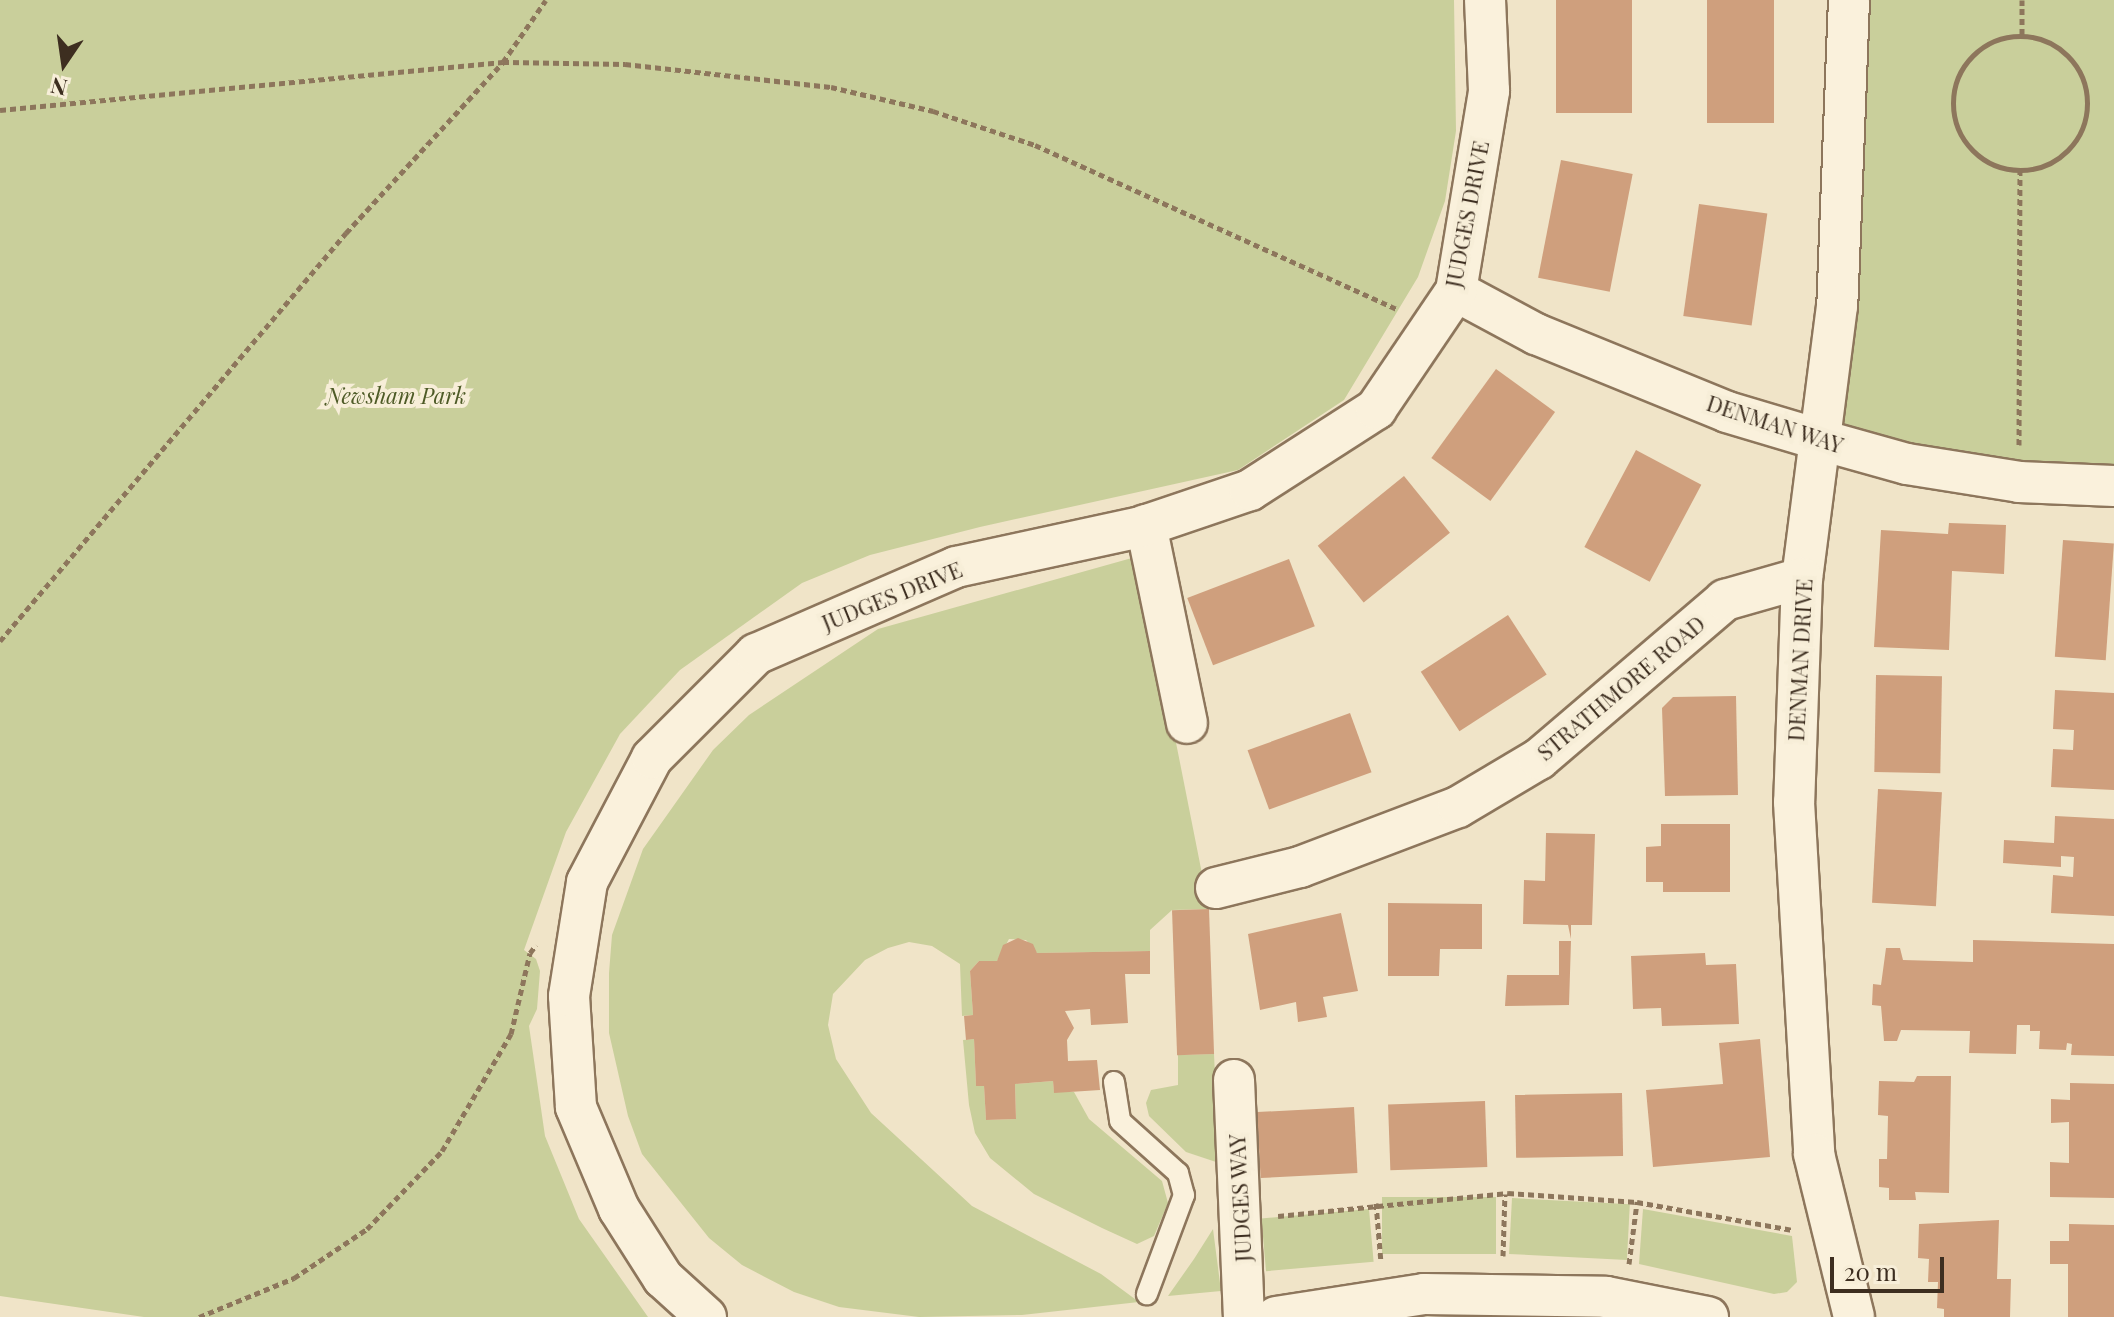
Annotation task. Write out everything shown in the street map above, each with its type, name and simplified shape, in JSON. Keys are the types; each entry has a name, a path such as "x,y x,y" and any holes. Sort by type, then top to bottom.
{"street":[{"name":"JUDGES DRIVE","path":"706,1317 663,1278 619,1209 576,1107 569,996 587,882 652,758 756,654 956,567 1146,525 1250,490 1376,409 1456,291 1489,91 1485,0"},
{"name":"DENMAN DRIVE","path":"1849,0 1837,306 1802,578 1794,802 1814,1154 1854,1317"},
{"name":"DENMAN WAY","path":"1456,291 1536,334 1727,412 1821,440 1907,464 2019,482 2114,486"},
{"path":"1146,525 1187,723"},
{"name":"STRATHMORE ROAD","path":"1216,888 1300,867 1458,807 1539,759 1725,600 1802,578"},
{"name":"JUDGES WAY","path":"1234,1080 1244,1317"},
{"path":"1276,1317 1424,1294 1624,1301 1708,1317"}],"lane":[{"path":"1114,1082 1120,1121 1178,1173 1184,1195 1147,1294"}],"path":[{"path":"0,641 346,233 503,62 546,0"},
{"path":"2022,0 2022,35"},
{"path":"2022,35 2045,40 2065,52 2080,70 2087,104 2078,137 2063,155 2043,166 2020,170 1976,154 1957,126 1953,93 1960,71 1975,53 1995,40 2022,35"},
{"path":"0,110 503,62 625,64 831,87 933,111 1035,145 1432,325"},
{"path":"2019,482 2020,170"},
{"path":"199,1317 294,1278 367,1229 442,1151 511,1034 530,953 539,941"},
{"path":"1241,1222 1376,1203 1505,1194 1637,1202 1798,1231 1833,1228"},
{"path":"1502,1296 1505,1194"},
{"path":"1624,1301 1637,1202"},
{"path":"1376,1203 1384,1301"}],"green space":[{"name":"Newsham Park","path":"0,0 1454,0 1456,131 1445,201 1418,277 1344,400 1238,470 980,527 870,555 802,583 680,670 620,734 566,832 524,950 536,959 540,971 537,1009 529,1026 545,1136 579,1219 648,1317 144,1317 0,1296"},
{"path":"1849,0 2114,0 2114,486 1821,440"},
{"path":"1139,556 1209,909 1172,910 1150,930 1150,951 1037,953 1026,940 1009,939 997,961 979,961 970,971 973,1015 962,1016 960,964 932,946 909,942 888,948 865,960 833,994 828,1025 836,1059 871,1113 972,1206 1101,1274 1139,1302 1022,1315 919,1317 839,1307 794,1292 742,1265 709,1238 642,1154 628,1116 609,1033 609,973 612,935 643,849 713,750 749,715 878,629"},
{"path":"974,1039 976,1086 984,1086 986,1120 1016,1119 1015,1084 1053,1081 1054,1092 1074,1092 1089,1119 1162,1181 1168,1203 1154,1236 1137,1244 1102,1228 1034,1194 990,1158 975,1133 969,1105 963,1040"},
{"path":"1214,1054 1219,1163 1186,1152 1149,1116 1146,1103 1151,1090 1178,1085 1178,1055"},
{"path":"1382,1197 1496,1197 1496,1254 1382,1254"},
{"path":"1512,1198 1630,1204 1627,1260 1509,1254"},
{"path":"1369,1209 1374,1262 1266,1271 1261,1218"},
{"path":"1643,1209 1792,1236 1797,1282 1787,1292 1774,1294 1639,1264"},
{"path":"1213,1229 1221,1291 1168,1296 1194,1259"}],"building":[{"path":"1556,0 1632,0 1632,113 1556,113"},
{"path":"1707,0 1774,0 1774,123 1707,123"},
{"path":"1561,160 1633,174 1610,292 1538,278"},
{"path":"1699,204 1767,214 1752,326 1683,316"},
{"path":"1496,369 1555,412 1490,501 1431,458"},
{"path":"1636,450 1701,485 1650,582 1584,547"},
{"path":"1404,476 1450,533 1364,603 1318,546"},
{"path":"1949,523 2006,525 2004,574 1952,571 1949,650 1874,647 1881,530 1948,534"},
{"path":"2063,540 2114,544 2106,660 2055,657"},
{"path":"1289,559 1315,626 1213,665 1187,598"},
{"path":"1508,615 1547,675 1459,731 1421,672"},
{"path":"1876,675 1942,676 1940,773 1874,772"},
{"path":"2055,690 2114,693 2114,790 2051,787 2053,749 2073,750 2074,730 2053,729"},
{"path":"1736,696 1738,795 1665,796 1662,708 1673,697"},
{"path":"1350,713 1372,772 1269,809 1248,750"},
{"path":"1878,789 1942,792 1936,906 1872,903"},
{"path":"2055,816 2114,819 2114,916 2051,913 2053,875 2073,877 2074,857 2061,856 2061,867 2003,863 2004,840 2054,843"},
{"path":"1661,824 1730,824 1730,892 1663,892 1663,882 1646,882 1646,847 1661,846"},
{"path":"1546,833 1595,834 1592,925 1571,925 1571,939 1568,925 1523,924 1524,880 1545,881"},
{"path":"1388,903 1482,904 1482,949 1440,949 1439,976 1388,976"},
{"path":"1209,909 1214,1054 1177,1055 1172,910"},
{"path":"1341,913 1358,991 1323,997 1327,1017 1298,1022 1296,1002 1260,1010 1248,934"},
{"path":"1018,938 1033,944 1037,953 1150,951 1150,974 1125,974 1128,1023 1091,1025 1090,1009 1065,1011 1074,1028 1067,1040 1068,1061 1097,1060 1100,1090 1054,1093 1053,1081 1015,1084 1016,1119 986,1120 984,1086 976,1086 974,1039 966,1040 964,1016 973,1015 970,971 979,961 997,961 1003,945"},
{"path":"1973,940 2114,944 2114,1056 2071,1055 2072,1044 2067,1043 2066,1050 2039,1049 2040,1031 2030,1031 2030,1025 2017,1025 2016,1054 1969,1053 1970,1031 1901,1030 1897,1041 1884,1041 1881,1006 1872,1005 1873,984 1881,985 1886,948 1900,948 1903,960 1973,962"},
{"path":"1559,941 1571,941 1569,1005 1505,1006 1507,975 1559,975"},
{"path":"1705,953 1706,965 1736,964 1739,1024 1662,1026 1661,1008 1633,1009 1631,956"},
{"path":"1760,1039 1770,1157 1653,1167 1646,1090 1723,1084 1719,1043"},
{"path":"1917,1076 1951,1076 1949,1193 1915,1192 1916,1200 1889,1200 1889,1188 1879,1187 1879,1159 1887,1159 1888,1116 1878,1115 1879,1081 1914,1082"},
{"path":"2070,1083 2114,1084 2114,1198 2050,1197 2050,1162 2069,1163 2069,1122 2051,1123 2051,1099 2070,1100"},
{"path":"1622,1093 1623,1156 1516,1158 1515,1095"},
{"path":"1485,1101 1487,1167 1390,1170 1388,1104"},
{"path":"1354,1107 1357,1173 1261,1178 1257,1112"},
{"path":"1999,1220 1997,1279 2011,1279 2010,1317 1944,1317 1944,1309 1937,1308 1938,1282 1928,1282 1929,1259 1918,1258 1919,1224"},
{"path":"2069,1224 2114,1225 2114,1317 2068,1317 2068,1264 2050,1264 2050,1241 2069,1241"}]}
